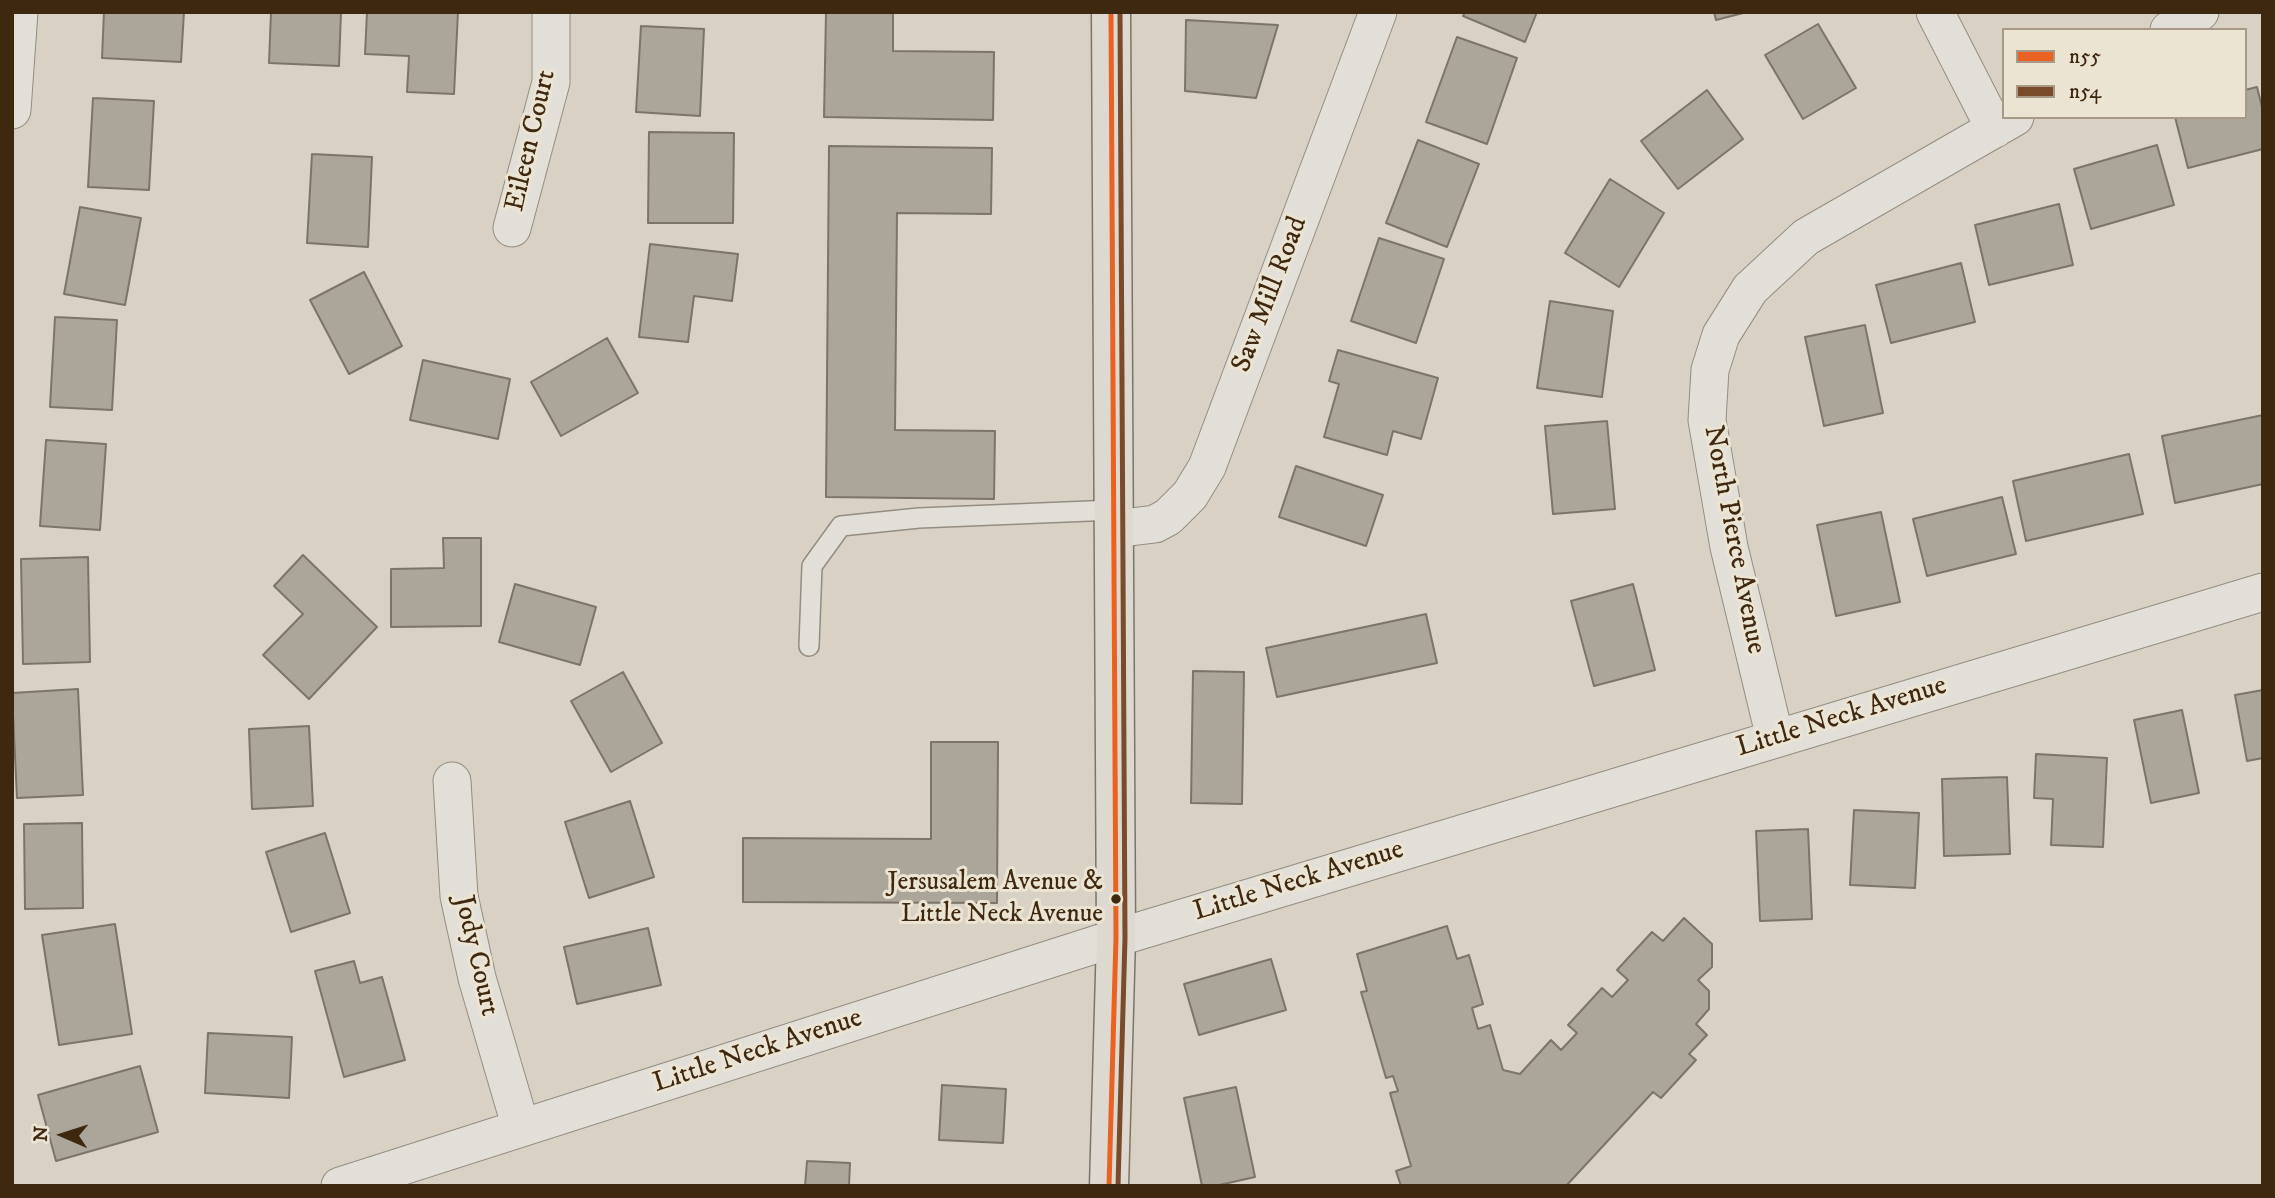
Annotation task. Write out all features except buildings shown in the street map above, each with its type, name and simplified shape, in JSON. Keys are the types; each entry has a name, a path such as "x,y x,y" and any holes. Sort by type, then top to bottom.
{"main road":[{"path":"1109,1186 1116,938 1111,12"}],"street":[{"path":"12,110 19,12"},
{"name":"Eileen Court","path":"512,228 551,82 551,12"},
{"name":"Saw Mill Road","path":"1114,520 1155,523 1168,517 1190,495 1207,467 1378,12"},
{"path":"1935,12 2002,118"},
{"path":"2172,28 2200,12"},
{"name":"North Pierce Avenue","path":"1775,738 1729,547 1707,420 1710,370 1721,335 1749,289 1806,237 2005,123"},
{"name":"Little Neck Avenue","path":"340,1186 1116,938 2263,592"},
{"name":"Jody Court","path":"452,781 459,896 477,978 521,1128"}],"lane":[{"path":"809,646 812,566 841,526 919,518 1114,520"}],"transit line":[{"name":"n55","path":"1109,1186 1116,938 1111,12"},
{"name":"n54","path":"1118,1186 1125,938 1120,12"}],"place":[{"name":"Jersusalem Avenue & Little Neck Avenue","path":"1116,899"}]}
